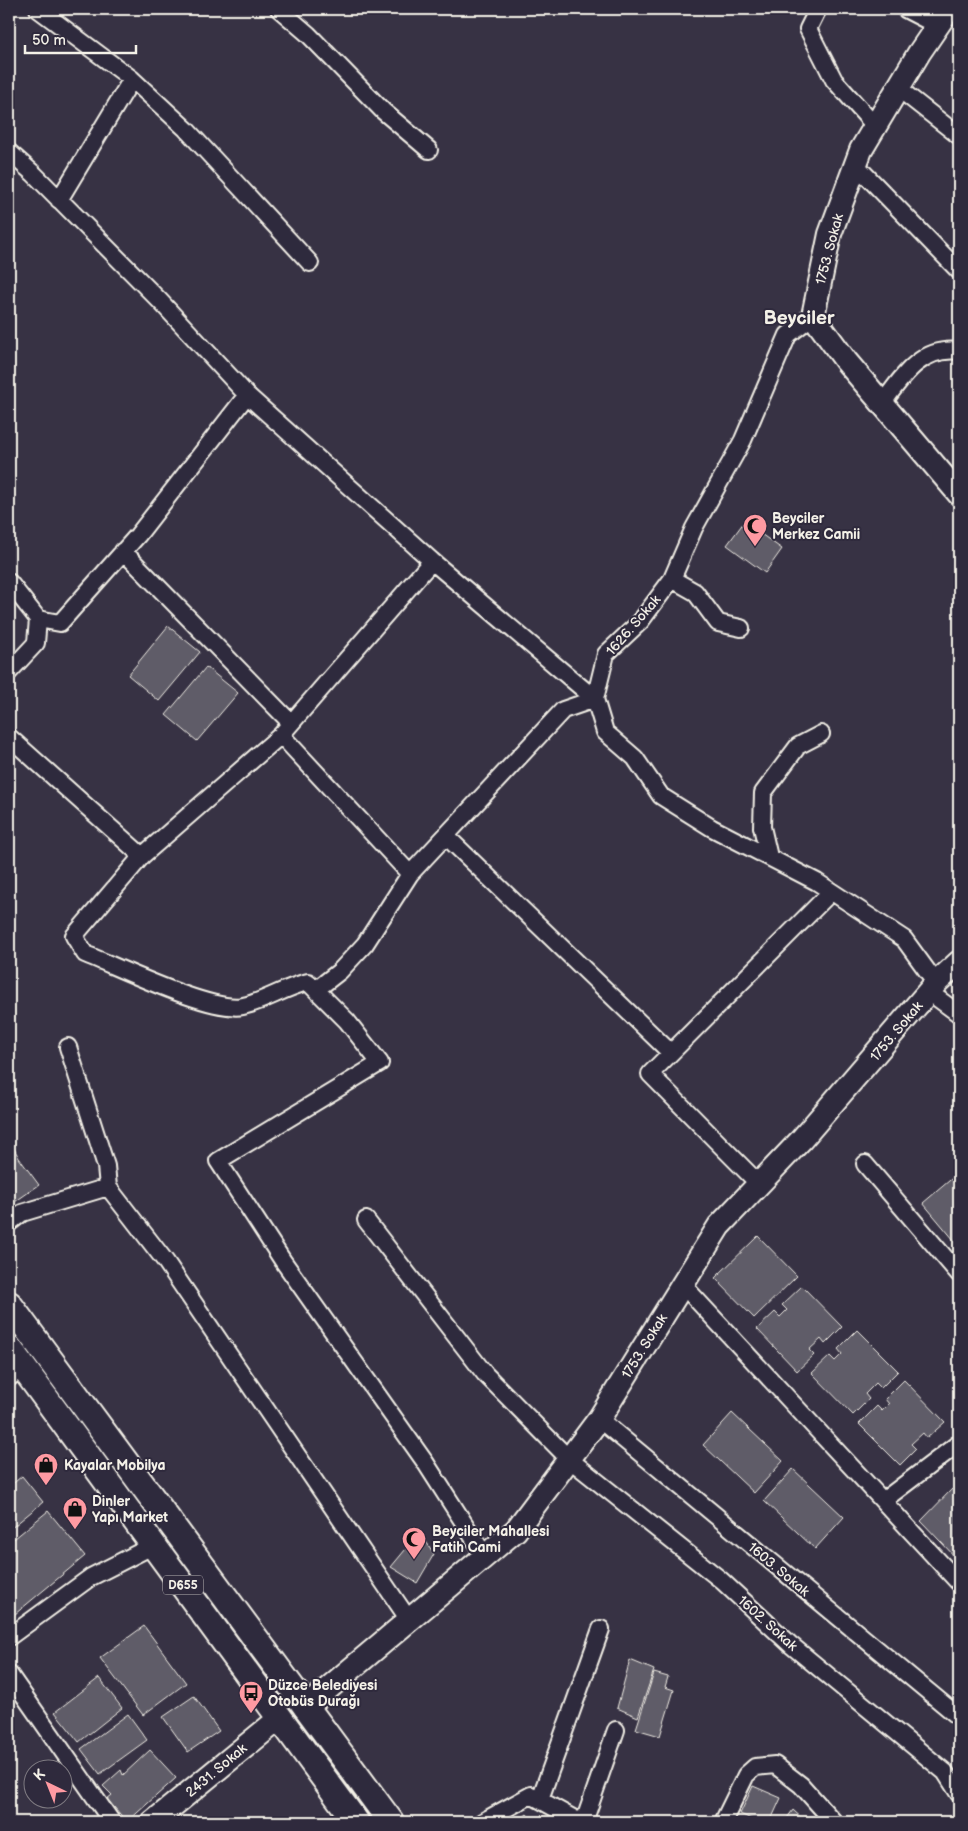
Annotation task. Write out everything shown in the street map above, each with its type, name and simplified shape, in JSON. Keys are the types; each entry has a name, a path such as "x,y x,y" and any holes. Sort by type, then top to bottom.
{"main road":[{"path":"9,1304 305,1708 391,1822"},
{"name":"D655","path":"13,1364 154,1545 280,1718 348,1819"}],"street":[{"path":"38,9 132,79 186,129 310,262"},
{"path":"279,9 308,34 383,111 429,150"},
{"path":"818,9 808,29 834,80 875,126"},
{"path":"905,9 944,17"},
{"name":"1753. Sokak","path":"813,316 830,234 856,165 875,126 944,17"},
{"path":"59,200 132,79"},
{"path":"898,88 959,136"},
{"path":"9,152 160,301 247,395 432,561 595,699 605,732 635,758 661,796 712,828 831,892 904,939 933,987 959,1014"},
{"path":"856,165 959,271"},
{"path":"813,316 882,404 959,494"},
{"name":"1626. Sokak","path":"595,699 606,654 640,622 672,579 694,528 742,440 788,335 813,316"},
{"path":"882,404 900,380 923,356 959,351"},
{"path":"9,582 38,619 60,623 123,551 247,395"},
{"path":"123,551 286,729 410,874"},
{"path":"432,561 286,729 142,856 74,936 85,954 208,1004 242,1007 275,996 294,985 308,982 317,989 380,1063 218,1161 283,1261 425,1462 485,1556"},
{"path":"672,579 695,592 718,623 741,628"},
{"path":"9,672 36,643 38,619"},
{"path":"317,989 340,971 365,944 410,874 447,837 563,710 595,699"},
{"path":"769,857 762,827 763,793 798,746 821,734"},
{"path":"9,737 142,856"},
{"path":"447,837 671,1053"},
{"path":"759,1184 650,1074 831,892"},
{"name":"1753. Sokak","path":"305,1708 516,1530 599,1419 719,1226 801,1140 933,987 959,962"},
{"path":"68,1046 106,1166 108,1187 192,1299 284,1439 409,1620"},
{"path":"865,1164 959,1274"},
{"path":"9,1223 22,1213 108,1187"},
{"name":"1602. Sokak","path":"366,1220 485,1374 569,1459 714,1574 791,1645 945,1772 959,1794"},
{"path":"682,1284 959,1583"},
{"name":"1603. Sokak","path":"599,1419 959,1717"},
{"path":"884,1500 959,1443"},
{"path":"9,1637 91,1577 154,1545"},
{"path":"540,1799 601,1629"},
{"path":"9,1674 112,1822"},
{"name":"2431. Sokak","path":"153,1822 280,1718"},
{"path":"584,1822 616,1730"},
{"path":"723,1822 746,1776 755,1767 775,1765 801,1785 834,1822"},
{"path":"482,1822 531,1795 580,1822"}],"building":[{"name":"Beyciler Merkez Camii","path":"744,522 782,549 765,573 727,545"},
{"path":"168,626 200,652 159,701 128,675"},
{"path":"206,667 238,693 197,741 166,715"},
{"path":"9,1139 19,1158 39,1185 9,1206"},
{"path":"956,1175 959,1180 959,1246 923,1203"},
{"path":"758,1236 797,1276 754,1318 715,1278"},
{"path":"802,1286 842,1327 825,1344 821,1339 809,1350 814,1355 797,1371 757,1329 775,1312 780,1317 787,1310 782,1305"},
{"path":"857,1330 898,1371 881,1388 876,1383 865,1394 869,1399 853,1415 812,1373 830,1356 835,1361 842,1354 838,1349"},
{"path":"904,1380 945,1422 927,1438 923,1433 911,1444 916,1449 900,1465 859,1424 877,1406 882,1411 889,1404 885,1399"},
{"path":"732,1413 783,1461 754,1493 703,1445"},
{"path":"793,1469 844,1517 815,1549 764,1501"},
{"path":"22,1476 43,1502 9,1530 9,1487"},
{"path":"952,1489 959,1497 959,1561 921,1521"},
{"path":"48,1511 85,1556 9,1619 9,1543"},
{"name":"Beyciler Mahallesi Fatih Cami","path":"420,1532 434,1554 417,1583 391,1567"},
{"path":"144,1626 186,1683 143,1715 100,1658"},
{"path":"630,1660 654,1670 638,1717 617,1708"},
{"path":"654,1673 668,1677 665,1687 674,1690 660,1736 636,1729"},
{"path":"99,1678 122,1708 79,1742 55,1712"},
{"path":"194,1696 219,1731 188,1752 163,1717"},
{"path":"128,1714 147,1740 100,1774 81,1749"},
{"path":"150,1750 176,1778 127,1822 107,1799 112,1795 103,1786 121,1770 123,1775"},
{"path":"753,1786 781,1798 770,1822 758,1822 740,1814"},
{"path":"793,1810 806,1822 784,1822"},
{"path":"527,1814 533,1822 517,1822"}],"place":[{"name":"Beyciler Merkez Camii","path":"755,547"},
{"name":"Kayalar Mobilya","path":"46,1486"},
{"name":"Dinler Yapı Market","path":"75,1530"},
{"name":"Beyciler Mahallesi Fatih Cami","path":"414,1560"},
{"name":"Düzce Belediyesi Otobüs Durağı","path":"251,1714"}],"district":[{"name":"Beyciler","path":"799,317"}]}
